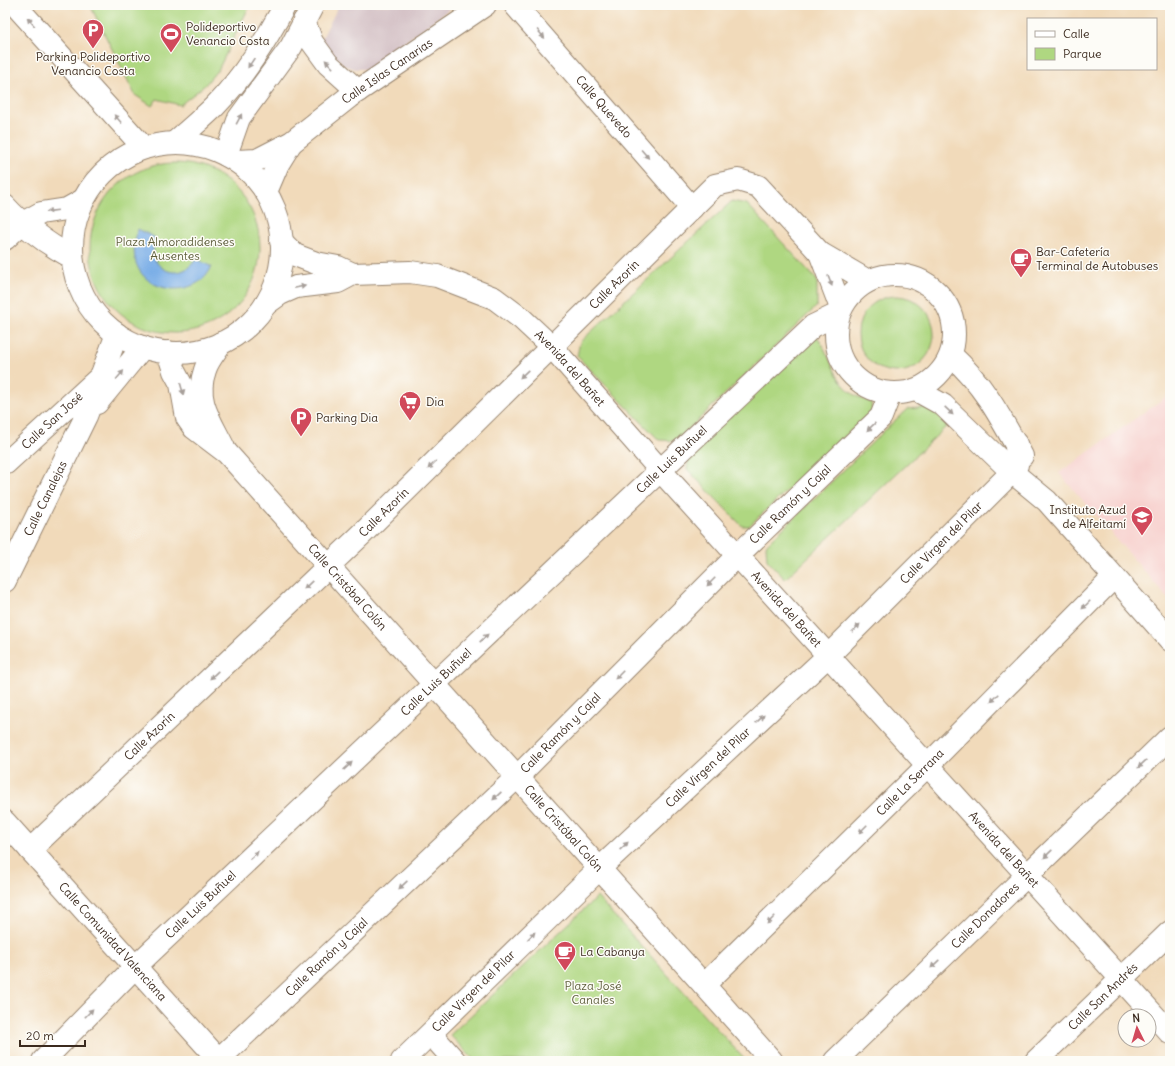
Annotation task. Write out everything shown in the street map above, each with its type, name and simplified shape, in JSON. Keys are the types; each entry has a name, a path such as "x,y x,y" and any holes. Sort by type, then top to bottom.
{"street":[{"path":"16,5 144,148"},
{"path":"174,143 214,107 248,68 285,5"},
{"name":"Calle Islas Canarias","path":"231,158 257,160 292,142 358,91 485,5"},
{"name":"Calle Quevedo","path":"515,5 692,208"},
{"path":"231,158 239,118 291,47 309,13"},
{"path":"309,13 312,42 328,64 358,91"},
{"name":"Calle Islas Canarias","path":"266,192 278,164 292,142"},
{"path":"174,143 201,146 231,158 257,181 266,192 279,224 281,241 280,263 277,277 266,304 246,326 221,343 195,351 168,352 143,347 117,334 94,313 79,287 72,256 73,228 83,200 94,183 108,168 125,156 144,148 174,143"},
{"name":"Calle Azorín","path":"30,850 328,566 715,185 738,180 758,186 820,254"},
{"path":"5,239 21,224 41,213 67,209 83,200"},
{"path":"5,206 21,224 52,246 72,256"},
{"name":"Avenida del Bañet","path":"281,241 295,255 316,263 338,267 353,274"},
{"path":"820,254 868,281"},
{"path":"820,254 840,311"},
{"name":"Avenida del Bañet","path":"266,304 280,294 296,287 338,282 353,274 410,272 437,276 494,298 522,319 552,347 660,470 1170,1033"},
{"path":"887,275 908,276 926,284 942,297 951,315 955,335 951,355 937,376 916,390 890,394 872,390 857,380 844,367 837,350 835,332 840,311 852,293 868,281 887,275"},
{"name":"Calle Luis Buñuel","path":"42,1061 136,966 435,685 813,326 840,311"},
{"name":"Calle Canalejas","path":"5,581 86,416 117,334"},
{"name":"Calle Cristóbal Colón","path":"221,343 205,369 201,389 203,408 227,453"},
{"name":"Calle Canalejas","path":"86,416 143,347"},
{"name":"Calle Cristóbal Colón","path":"168,352 174,371 181,384 187,418 194,428 227,453 772,1061"},
{"path":"951,355 970,372 992,403 1047,501"},
{"name":"Calle San José","path":"5,464 100,377"},
{"path":"916,390 943,406 1012,472 1047,501 1170,640"},
{"name":"Calle Ramón y Cajal","path":"219,1060 517,777 738,555 881,417 890,394"},
{"path":"1012,472 1017,465 1016,444"},
{"name":"Calle Virgen del Pilar","path":"402,1061 599,869 829,655 1012,472"},
{"name":"Calle La Serrana","path":"704,985 928,765 1114,578"},
{"name":"Calle Donadores","path":"835,1061 1170,737"},
{"name":"Calle Comunidad Valenciana","path":"5,822 219,1060"},
{"name":"Calle San Andrés","path":"1036,1061 1122,980 1170,932"},
{"path":"431,1034 455,1061"}],"shaded area":[{"path":"339,5 455,5 368,69 356,69 345,66 328,51 321,40"},
{"name":"Instituto Azud de Alfeitamí","path":"1170,394 1170,601 1059,473"}],"green space":[{"name":"Polideportivo Venancio Costa","path":"90,5 250,5 219,68 205,85 180,105 157,99 152,106 135,95"},
{"name":"Plaza Almoradidenses Ausentes","path":"175,163 200,167 215,173 229,182 241,194 250,208 256,223 260,248 256,273 250,288 241,302 229,314 215,323 200,329 175,333 150,329 135,323 121,314 109,302 100,288 94,273 90,248 94,223 100,208 109,194 121,182 135,173 150,167"},
{"path":"732,201 747,204 817,280 817,306 676,441 659,440 577,356 580,342"},
{"path":"896,296 910,299 923,307 931,320 934,334 931,348 923,361 910,369 896,372 882,369 869,361 861,348 858,334 861,320 869,307 882,299"},
{"path":"816,335 842,383 849,391 871,402 872,411 749,526 742,526 687,469 689,456"},
{"path":"930,407 948,425 785,579 767,560 766,545 907,409"},
{"name":"Plaza José Canales","path":"597,897 746,1061 475,1061 450,1035"}],"water":[{"path":"138,229 156,238 153,248 154,257 158,265 165,270 172,272 181,271 189,267 196,259 212,267 203,279 194,285 184,288 173,289 153,284 139,269 135,259 134,251"}],"place":[{"name":"Parking Polideportivo Venancio Costa","path":"93,50"},
{"name":"Polideportivo Venancio Costa","path":"171,54"},
{"name":"Bar-Cafetería Terminal de Autobuses","path":"1021,278"},
{"name":"Dia","path":"410,422"},
{"name":"Parking Dia","path":"301,438"},
{"name":"Instituto Azud de Alfeitamí","path":"1142,536"},
{"name":"La Cabanya","path":"565,972"}]}
